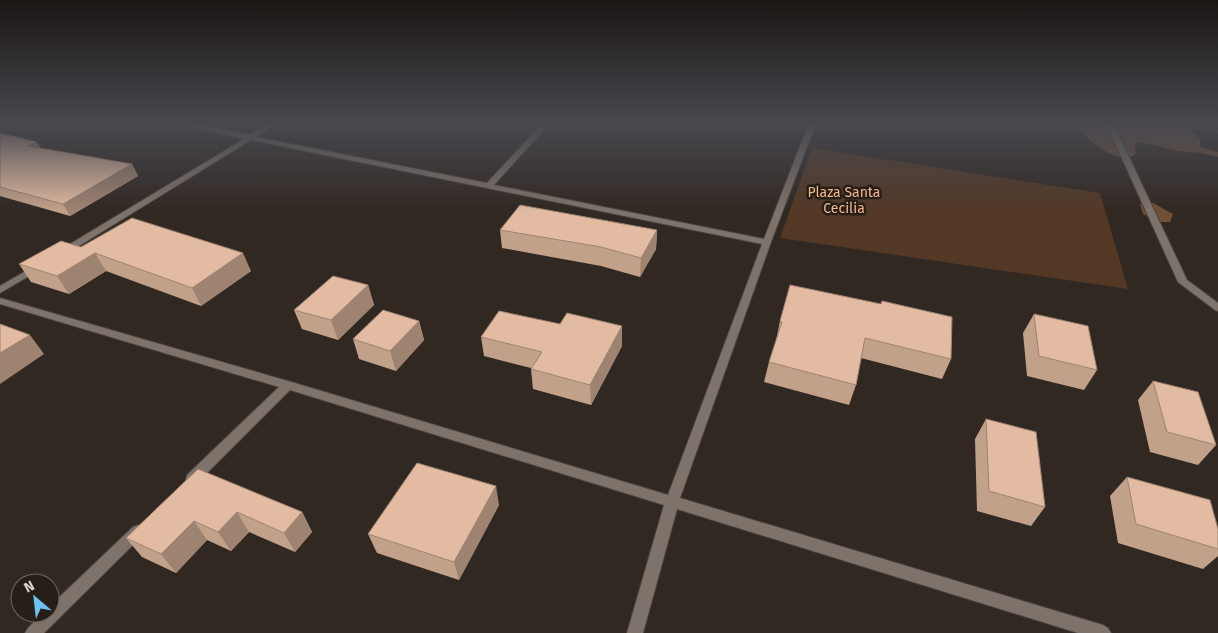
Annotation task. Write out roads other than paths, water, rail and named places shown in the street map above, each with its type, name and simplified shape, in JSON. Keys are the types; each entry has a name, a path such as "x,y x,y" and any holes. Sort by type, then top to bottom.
{"street":[{"path":"58,254 226,153"},
{"path":"322,153 767,242"},
{"path":"488,186 519,153"},
{"path":"635,633 672,502 801,153"},
{"path":"1124,153 1183,282 1218,308"},
{"path":"0,290 42,264"},
{"path":"0,301 288,385 1103,633"},
{"path":"182,488 288,385"},
{"path":"33,633 146,523"}],"park label":[{"name":"Plaza Santa Cecilia","path":"844,200"}]}
